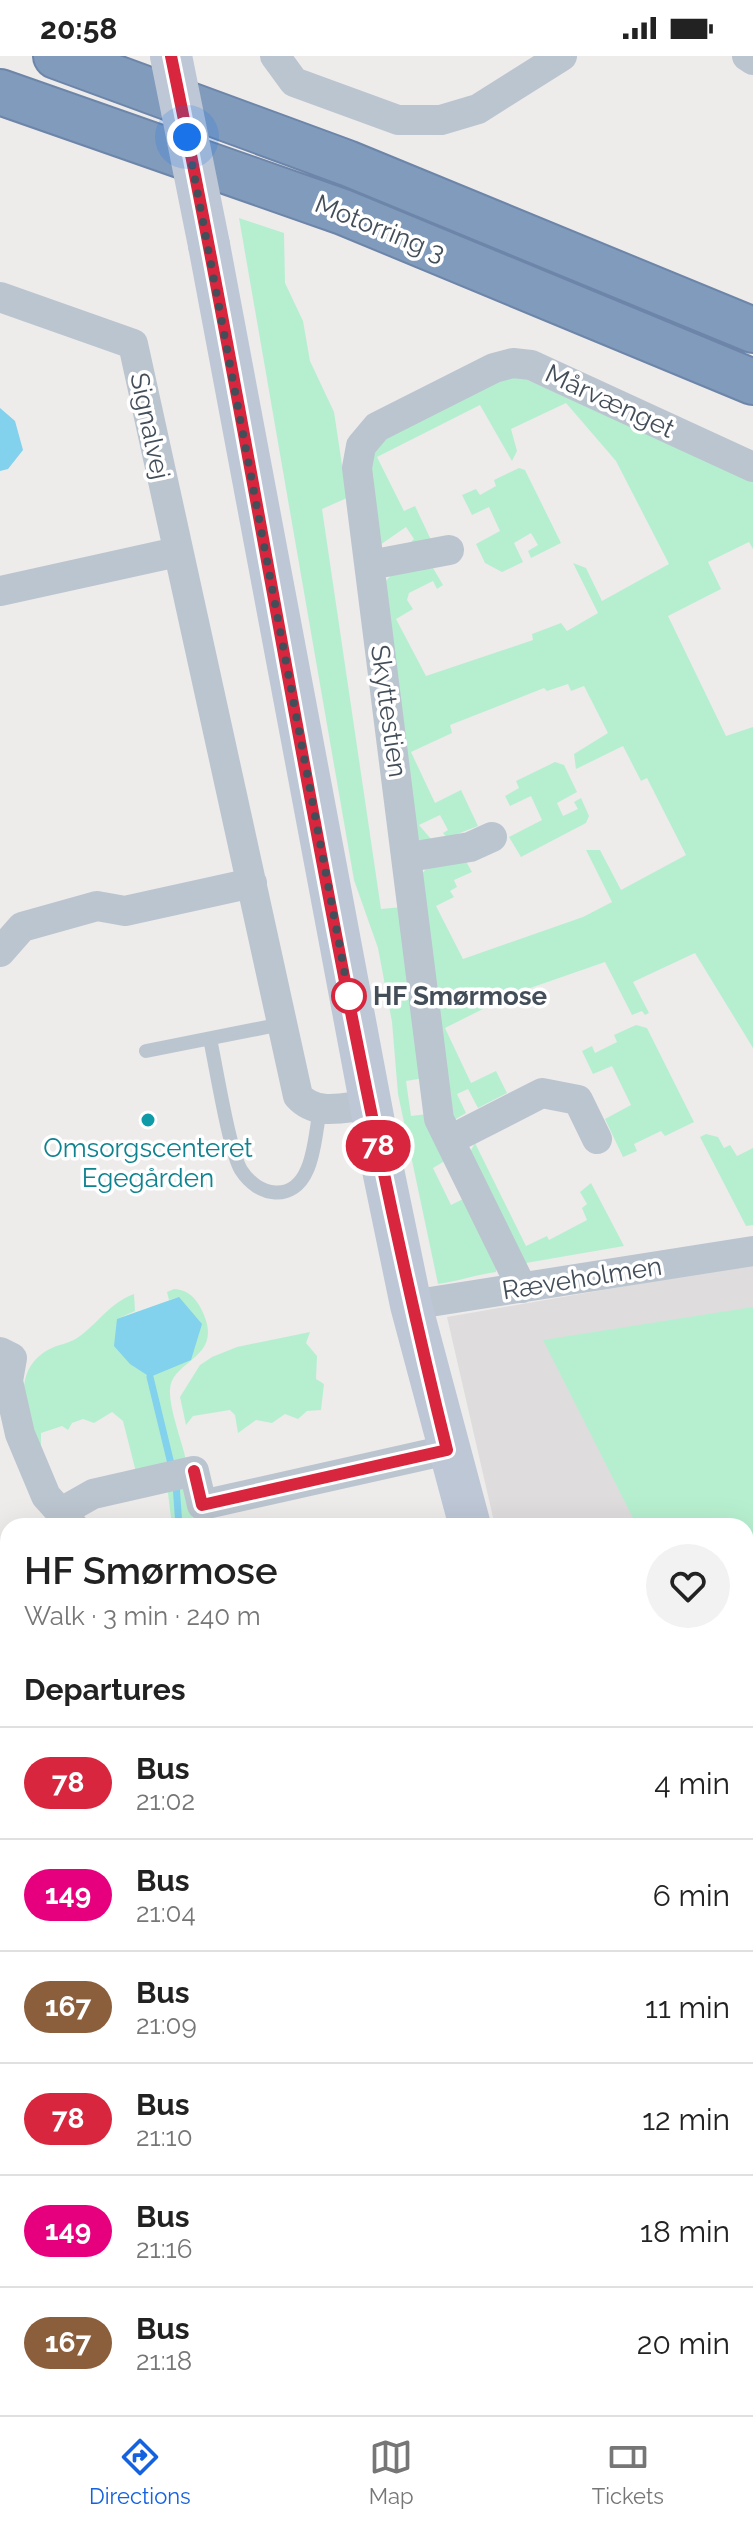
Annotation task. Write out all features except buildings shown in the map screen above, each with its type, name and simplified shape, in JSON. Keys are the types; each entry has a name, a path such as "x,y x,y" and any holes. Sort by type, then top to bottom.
{"highway":[{"name":"Motorring 3","path":"56,56 347,163 753,330"},
{"name":"Motorring 3","path":"0,92 343,212 753,382"}],"street":[{"path":"171,56 370,1105 411,1305 447,1450 468,1518"},
{"path":"275,56 294,82 398,120 441,120 478,109 562,56"},
{"path":"747,56 753,60"},
{"name":"Signalvej","path":"0,297 133,344 298,1096 307,1106 320,1110"},
{"name":"Mårvænget","path":"357,468 361,446 377,427 494,368 513,363 531,365 753,467"},
{"name":"Skyttestien","path":"357,468 409,857 439,1119 522,1288"},
{"path":"370,565 449,550"},
{"path":"0,591 177,552"},
{"path":"409,857 470,847 492,837"},
{"path":"0,952 22,927 97,906 125,911 252,883"},
{"path":"450,1140 542,1093 578,1100 597,1139"},
{"path":"320,1110 370,1105"},
{"name":"Ræveholmen","path":"411,1305 753,1251"},
{"path":"0,1352 12,1358 8,1381 20,1434 46,1496 68,1518 93,1494 182,1474 202,1505 447,1450"}],"lane":[{"path":"146,1051 282,1024"},
{"path":"210,1039 240,1168 262,1191 276,1194 296,1187 307,1170 320,1110"}],"shaded area":[{"path":"753,1264 753,1518 493,1518 447,1317"}],"green space":[{"path":"239,218 284,233 285,283 303,321 310,361 334,412 347,498 322,509 381,909 402,907 424,1078 406,1081 411,1116 428,1114 448,1159 433,1168 451,1205 467,1197 497,1263 496,1272 438,1284 398,1094 392,1022 378,948 354,880"},
{"path":"511,376 525,379 753,480 753,549 749,542 708,562 721,589 668,616 726,736 753,727 753,1048 695,953 633,982 649,1013 645,1015 642,1011 632,1015 605,962 513,994 445,1028 471,1083 496,1071 507,1093 478,1108 468,1089 457,1094 466,1113 454,1120 421,875 430,864 464,858 472,872 454,880 457,887 450,891 454,897 436,906 463,959 583,917 612,902 586,850 600,850 621,890 686,855 647,778 641,781 623,746 576,769 574,754 608,733 584,686 571,691 568,684 547,691 544,688 450,725 452,733 411,752 435,803 461,790 478,826 447,838 443,833 448,830 440,815 419,825 431,839 428,845 416,838 385,582 393,573 433,568 443,585 437,589 433,581 409,593 407,600 413,609 396,619 426,676 533,640 532,634 561,623 567,631 598,613 573,563 586,568 602,601 669,564 616,461 566,403 511,429 517,451 512,461 480,405 377,457 404,511 415,506 432,542 410,543 414,539 406,527 380,545 370,461 385,435"},
{"path":"519,468 525,470 561,543 531,558 528,551 538,545 531,533 514,543 523,562 502,572 485,563 476,544 500,531 489,507 472,515 462,495 476,489 480,495 496,486 494,480"},
{"path":"555,762 564,765 577,792 557,803 563,816 578,809 574,802 581,798 589,816 586,823 521,857 509,837 542,820 531,796 510,806 505,796 519,788 516,781"},
{"path":"636,1025 647,1028 694,1122 665,1136 661,1131 634,1144 637,1151 623,1157 605,1119 631,1105 612,1066 593,1074 582,1051 592,1046 595,1053 617,1042 614,1035"},
{"path":"706,1134 718,1137 724,1148 730,1145 737,1156 753,1148 753,1225 746,1226 700,1137"},
{"path":"475,1143 526,1246 547,1236 549,1240 587,1220 582,1208 587,1204 580,1192 591,1183 624,1246 526,1263 470,1152"},
{"path":"174,1289 194,1298 207,1323 208,1337 204,1347 179,1371 170,1390 187,1464 137,1476 123,1421 112,1412 94,1423 83,1419 72,1423 68,1430 62,1426 41,1433 41,1445 34,1448 24,1395 28,1371 35,1360 46,1351 80,1336 126,1298 134,1294 135,1311 117,1319 179,1297 169,1300 167,1292"},
{"path":"753,1307 753,1518 633,1518 543,1340"},
{"path":"310,1332 306,1343 317,1356 316,1379 324,1384 321,1410 307,1411 298,1419 285,1414 272,1423 256,1420 238,1433 235,1415 230,1410 193,1416 186,1425 180,1397 200,1365 237,1347"},
{"path":"189,1480 196,1518 171,1518 167,1485"}],"water":[{"path":"0,408 15,421 23,450 8,469 0,471"},
{"path":"179,1297 202,1324 191,1360 150,1377 130,1364 114,1346 117,1319"}],"waterway":[{"path":"150,1377 172,1468"},
{"path":"176,1484 178,1518"}],"bus line":[{"name":"78","path":"171,56 370,1105 411,1305 447,1450 202,1505 194,1471"}],"place":[{"name":"HF Smørmose","path":"349,996"},
{"name":"Omsorgscenteret Egegården","path":"148,1120"}],"route":[{"path":"187,137 349,996"}]}
